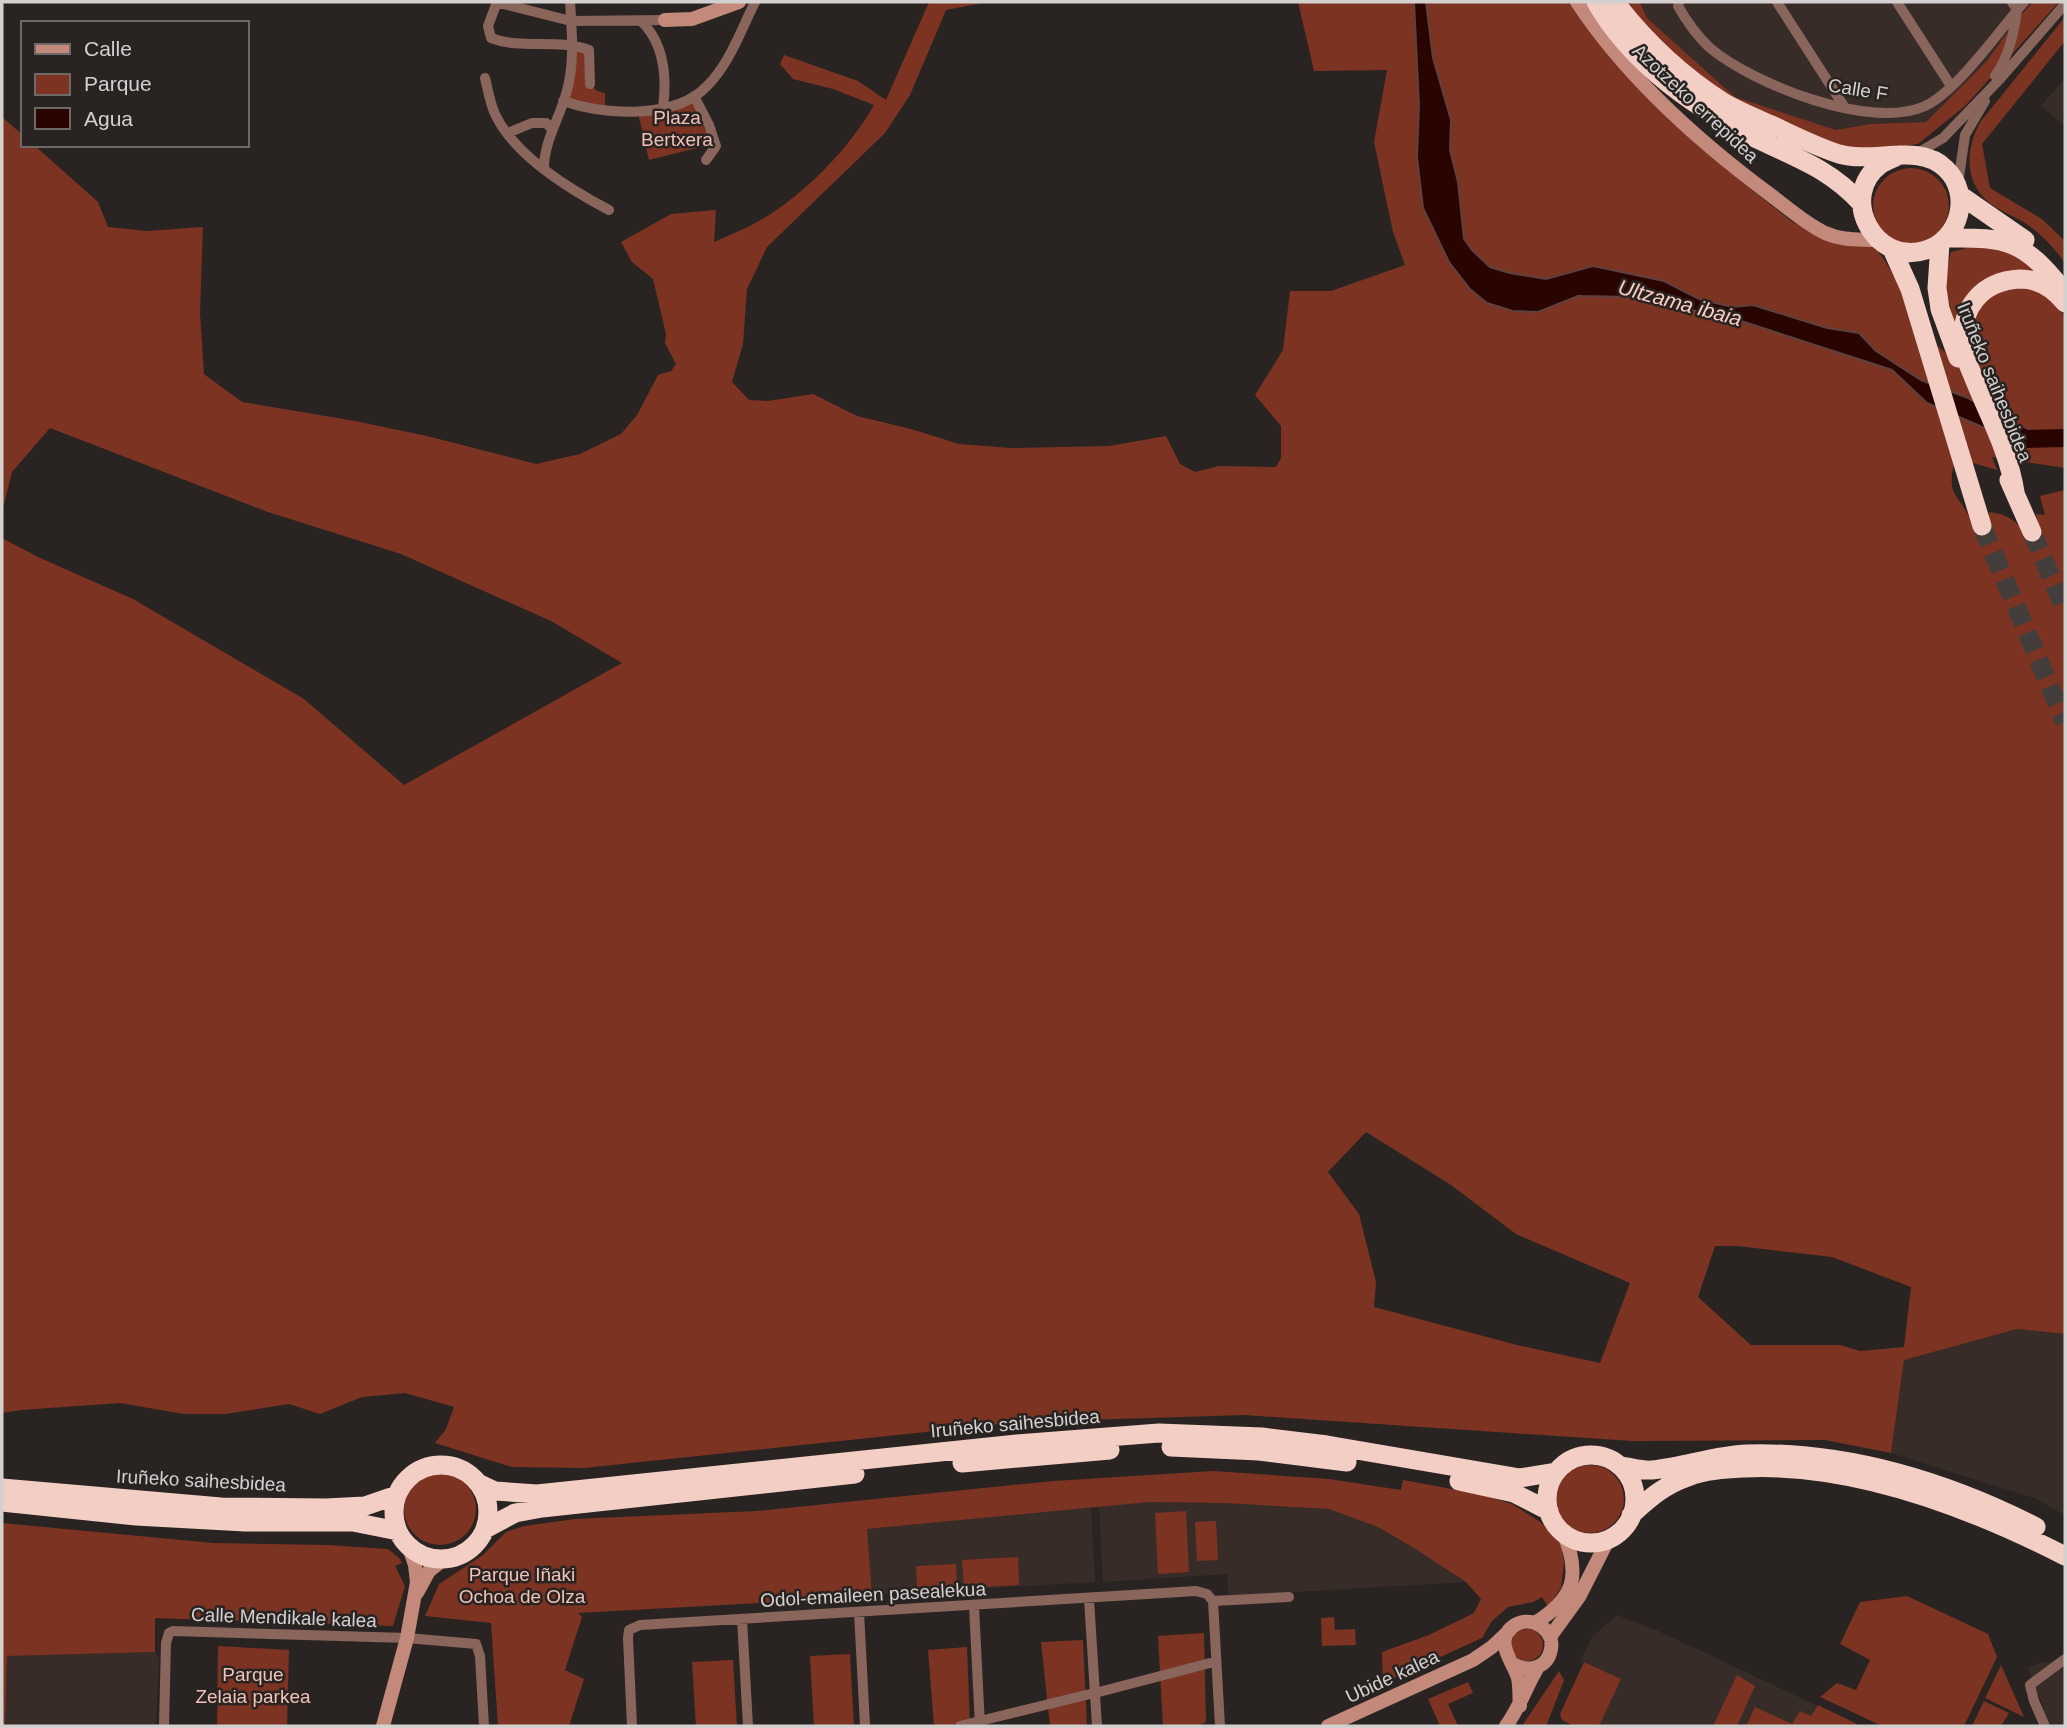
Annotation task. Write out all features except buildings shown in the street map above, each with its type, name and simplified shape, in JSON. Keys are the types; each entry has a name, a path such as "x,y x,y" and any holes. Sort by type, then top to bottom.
{"highway":[{"path":"1596,2 1638,56 1689,100 1755,138 1825,171 1845,185 1885,245 1910,289 1982,526"},
{"path":"1615,2 1651,45 1726,103 1813,145 1841,154 1864,158 1908,155 1930,158 1946,169 1959,191 2032,245 2065,281"},
{"path":"1863,212 1866,182 1872,173 1881,164 1908,155"},
{"path":"1943,241 1959,216 1959,191"},
{"path":"1885,245 1917,253 1943,241 2000,239 2043,265 2065,293"},
{"name":"Iruñeko saihesbidea","path":"1943,241 1937,288 1940,309 2032,532"},
{"path":"1962,358 1963,323 1967,310 1976,296 1988,287 2005,280 2024,279 2042,283 2057,292 2065,303"},
{"name":"Iruñeko saihesbidea","path":"478,1483 495,1491 537,1494 1017,1444 1159,1433 1262,1437 1520,1478 1556,1472"},
{"name":"Iruñeko saihesbidea","path":"485,1529 515,1513 542,1507 960,1463 1159,1446 1259,1451 1338,1460 1504,1490 1549,1511"},
{"path":"1620,1466 1650,1471 1743,1454 1778,1453 1830,1459 1924,1479 2008,1513 2065,1541"},
{"path":"1631,1516 1634,1502 1629,1476 1608,1458 1579,1456 1566,1462 1549,1484 1547,1497 1554,1523 1573,1539 1585,1542 1609,1538 1656,1492 1689,1476 1727,1469 1796,1469 1842,1475 1923,1496 2010,1528 2065,1556"},
{"path":"427,1467 455,1467 478,1483 486,1497 488,1513 485,1529 478,1541 468,1550 457,1556 431,1558 404,1539 394,1519 397,1495 404,1483 415,1473 427,1467"},
{"name":"Iruñeko saihesbidea","path":"2,1488 221,1507 365,1506 397,1495"},
{"name":"Iruñeko saihesbidea","path":"2,1502 136,1516 245,1522 354,1522 404,1539"}],"street":[{"path":"590,84 589,50 572,44 505,43 491,38 488,26 497,2 571,21 691,19 738,2"},
{"path":"544,166 545,148 568,85 572,44 570,2"},
{"path":"563,102 581,107 638,113 663,108 694,96 707,87 721,69 755,2"},
{"name":"Azotzeko errepidea","path":"1577,2 1617,56 1683,123 1737,170 1811,225 1839,238 1885,245"},
{"name":"Calle F","path":"1679,2 1678,6 1689,26 1711,48 1733,64 1802,97 1846,108 1902,113 1923,107 1939,98 2018,4"},
{"path":"1777,2 1846,108"},
{"path":"1897,2 1951,86"},
{"path":"1973,107 2001,68 2012,37 2018,4"},
{"path":"1908,155 1943,138 2000,79 2065,4"},
{"path":"640,21 655,39 660,55 666,88 663,108"},
{"path":"485,78 495,115 508,133 563,184 609,210"},
{"path":"1959,191 1965,135 2000,79"},
{"path":"694,96 716,146 706,160"},
{"path":"508,133 531,123 547,124 552,129"},
{"path":"1839,238 1856,234 1863,212"},
{"path":"1535,1623 1557,1607 1572,1581 1572,1553 1563,1532"},
{"path":"1550,1637 1578,1597 1609,1538"},
{"path":"383,1726 408,1638 414,1597 416,1573 404,1539"},
{"path":"414,1597 429,1572 443,1559"},
{"name":"Odol-emaileen pasealekua","path":"632,1726 629,1630 640,1625 1196,1591 1207,1594 1213,1601 1289,1597"},
{"path":"1089,1599 1097,1726"},
{"path":"1213,1601 1220,1726"},
{"path":"974,1606 980,1723"},
{"path":"859,1612 865,1726"},
{"path":"742,1619 747,1726"},
{"path":"1511,1662 1525,1669 1544,1663 1551,1651 1547,1631 1535,1623 1522,1622 1510,1630 1504,1642 1504,1648 1519,1683 1520,1706"},
{"name":"Ubide kalea","path":"1328,1726 1472,1660 1492,1647 1510,1630"},
{"name":"Calle Mendikale kalea","path":"164,1726 166,1643 169,1633 173,1631 408,1638"},
{"path":"408,1638 476,1644 480,1656 484,1726"},
{"name":"Ubide kalea","path":"1472,1660 1492,1658 1511,1662"},
{"path":"2045,1726 2030,1685 2065,1659"},
{"path":"960,1726 1210,1663"},
{"path":"1506,1726 1520,1706 1538,1667"}],"shaded area":[{"path":"1641,2 2047,2 1926,122 1870,124 1836,130 1735,97 1647,18"},
{"path":"2065,78 2065,126 2041,106"},
{"path":"2017,1329 2065,1334 2065,1515 2034,1498 1891,1453 1904,1360"},
{"path":"1149,1502 1329,1509 1378,1527 1466,1582 1229,1596 1227,1574 1103,1582 1099,1505"},
{"path":"1091,1507 1095,1582 872,1595 867,1529"},
{"path":"1617,1615 1658,1631 1861,1726 1599,1726 1620,1679 1580,1660 1593,1636"},
{"path":"155,1652 159,1658 156,1726 5,1726 7,1656"},
{"path":"2065,1656 2065,1726 2051,1726 2028,1668 2039,1663 2057,1661"}],"green space":[{"path":"929,2 987,2 946,10 910,95 885,133 767,247 747,289 743,344 732,382 749,400 768,401 813,394 857,416 959,444 1011,448 1109,446 1166,436 1180,464 1195,472 1219,466 1276,467 1281,458 1281,426 1255,395 1283,350 1290,291 1331,291 1405,265 1393,232 1374,142 1387,70 1314,71 1298,2 1580,2 1594,27 1741,181 1791,221 1824,239 1874,246 1897,282 1911,323 1995,395 2004,399 1986,380 1971,344 1972,323 1981,306 1988,299 2006,290 2033,288 2059,308 2065,317 2065,468 1992,457 1997,470 1973,463 1954,464 1952,483 1955,495 1971,521 1989,521 1989,512 2007,517 2021,528 2038,527 2036,514 2045,515 2040,496 2065,490 2065,1334 2017,1329 1904,1360 1891,1453 1825,1440 1632,1441 1244,1415 1021,1422 584,1468 512,1467 435,1443 446,1429 454,1407 405,1393 362,1397 320,1414 289,1404 225,1414 184,1414 120,1403 2,1413 2,538 133,599 304,699 404,785 622,663 551,621 401,554 268,512 50,428 12,472 2,512 2,117 21,133 21,147 36,147 98,202 108,227 147,231 203,227 200,313 204,374 242,402 427,436 536,464 580,454 621,434 637,415 658,375 671,371 676,364 665,343 666,334 653,279 632,262 621,242 671,214 716,210 714,242 754,224 808,185 852,138 874,105 833,89 793,79 780,64 784,55 858,81 886,100","holes":["1366,1132 1451,1185 1516,1234 1630,1283 1600,1363 1517,1345 1374,1307 1376,1282 1359,1214 1328,1172","1715,1246 1738,1246 1832,1257 1911,1287 1904,1347 1860,1351 1840,1345 1751,1345 1698,1297"]},
{"path":"1623,2 1640,2 1647,18 1735,97 1836,130 1870,124 1926,122 1987,61 2033,2 2059,2 1965,106 1918,144 1842,150 1731,99 1664,53"},
{"path":"2065,17 2065,41 1982,144 1990,188 2042,219 2065,241 2065,263 2050,244 2032,228 1986,200 1974,182 1970,151 1981,121"},
{"path":"572,44 589,50 590,84 597,91 605,93 605,109 563,101"},
{"name":"Plaza Bertxera","path":"691,99 710,140 701,147 649,160 638,113"},
{"path":"1911,168 1926,171 1938,179 1946,191 1949,206 1946,221 1938,233 1926,241 1911,244 1896,241 1884,233 1876,221 1873,206 1876,191 1884,179 1896,171"},
{"path":"1985,243 2017,254 2045,279 2002,274 1957,336 1947,294 1951,252"},
{"path":"1590,1465 1603,1468 1614,1475 1621,1486 1624,1499 1621,1512 1614,1523 1603,1530 1590,1533 1577,1530 1566,1523 1559,1512 1556,1499 1559,1486 1566,1475 1577,1468"},
{"name":"Parque Iñaki Ochoa de Olza","path":"1213,1471 1329,1479 1401,1490 1403,1480 1484,1495 1512,1504 1539,1521 1561,1542 1564,1563 1561,1588 1548,1607 1542,1597 1533,1602 1508,1607 1492,1621 1482,1638 1383,1683 1382,1652 1429,1635 1474,1613 1481,1599 1466,1582 1414,1548 1378,1527 1329,1509 1149,1502 867,1529 872,1595 578,1613 582,1617 565,1670 584,1679 569,1726 498,1726 491,1623 425,1616 439,1584 483,1555 506,1532 524,1526 575,1519 756,1511 1054,1481"},
{"path":"433,1473 447,1473 466,1483 476,1502 476,1516 466,1535 447,1545 433,1545 414,1535 404,1516 404,1502 414,1483"},
{"path":"1186,1511 1189,1572 1158,1574 1155,1513"},
{"path":"1216,1521 1218,1560 1197,1561 1195,1522"},
{"path":"2,1523 213,1543 388,1549 402,1563 395,1566 405,1586 393,1626 155,1618 155,1652 7,1656 5,1726 2,1726"},
{"path":"1018,1557 1019,1585 964,1588 962,1560"},
{"path":"956,1564 957,1585 917,1587 916,1566"},
{"path":"1907,1596 1988,1634 1997,1657 1964,1726 1882,1726 1820,1697 1837,1683 1856,1690 1870,1660 1840,1644 1860,1602"},
{"path":"1334,1617 1335,1630 1355,1629 1356,1645 1322,1646 1321,1618"},
{"path":"1527,1629 1538,1634 1543,1645 1538,1656 1527,1661 1516,1656 1511,1645 1516,1634"},
{"path":"1204,1633 1206,1722 1197,1726 1163,1726 1158,1636"},
{"path":"1083,1640 1087,1726 1050,1726 1041,1642"},
{"name":"Parque Zelaia parkea","path":"218,1646 289,1650 287,1726 217,1726"},
{"path":"967,1647 970,1726 934,1726 928,1650"},
{"path":"850,1654 854,1726 814,1726 810,1656"},
{"path":"733,1660 737,1726 696,1726 692,1662"},
{"path":"1584,1662 1621,1679 1599,1726 1574,1726 1562,1720 1560,1714"},
{"path":"2001,1665 2024,1717 1985,1698"},
{"path":"1559,1671 1564,1680 1547,1724 1550,1726 1522,1726"},
{"path":"1737,1675 1755,1686 1737,1726 1713,1726"},
{"path":"1468,1682 1473,1693 1448,1704 1458,1726 1440,1726 1428,1699"},
{"path":"1984,1701 2009,1713 2001,1726 1972,1726"},
{"path":"1818,1705 1857,1724 1856,1726 1746,1726 1755,1707 1792,1724 1800,1711 1811,1716"}],"water":[{"path":"1414,2 1426,2 1433,58 1451,120 1450,150 1458,182 1464,239 1490,267 1546,279 1593,266 1664,281 1699,299 1732,307 1753,305 1827,328 1859,333 1876,351 1921,380 1968,398 2017,427 2036,431 2065,430 2065,438 2033,439 2019,443 1927,403 1892,370 1741,321 1634,297 1578,296 1538,312 1513,311 1487,303 1470,289 1449,262 1423,208 1417,157 1419,105"}],"waterway":[{"name":"Ultzama ibaia","path":"2015,434 2026,439 2065,438"}],"tunnel":[{"path":"1982,526 2065,722"},
{"path":"2032,532 2065,610"}]}
